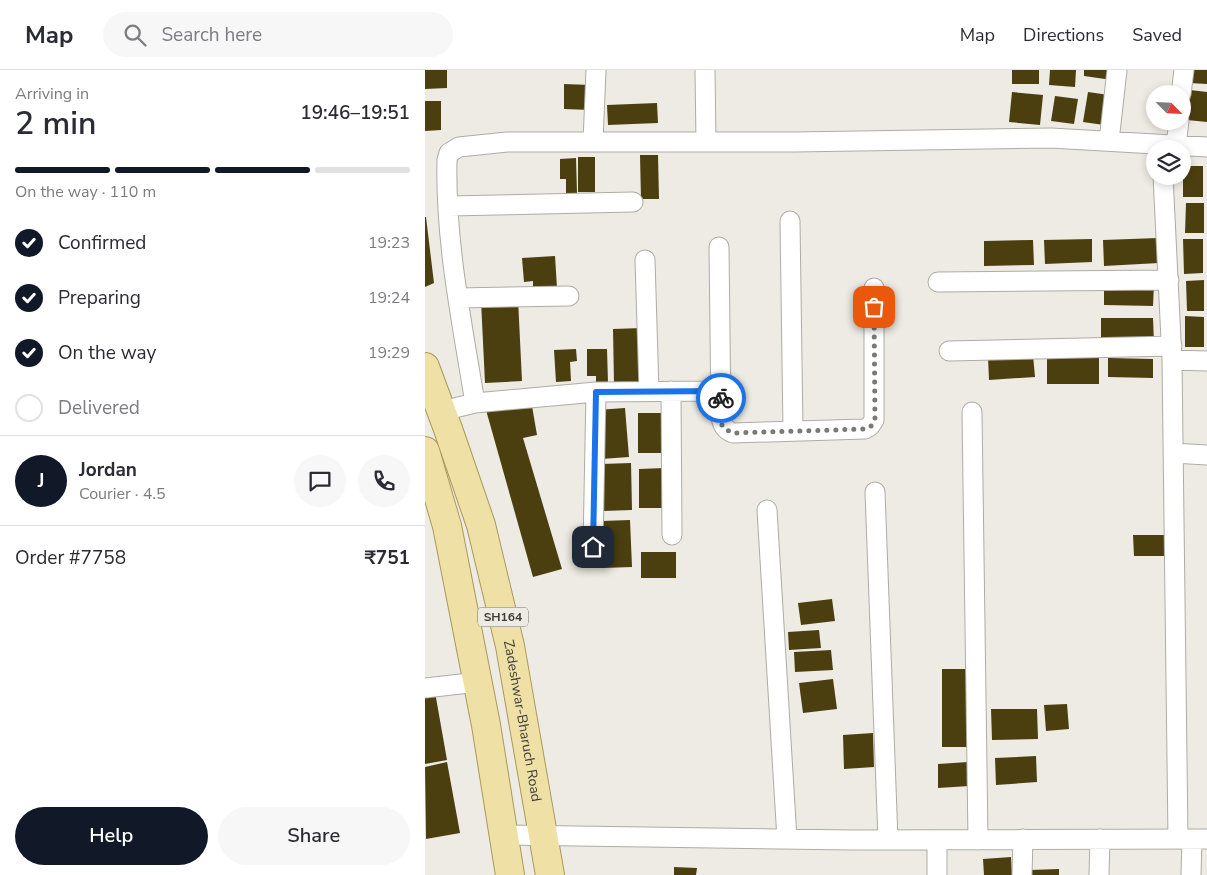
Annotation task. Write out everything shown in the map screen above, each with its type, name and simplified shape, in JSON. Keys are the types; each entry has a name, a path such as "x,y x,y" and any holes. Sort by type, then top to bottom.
{"main road":[{"name":"Zadeshwar-Bharuch Road","path":"425,367 481,525 510,646 550,875"},
{"name":"SH164","path":"425,451 447,526 478,682 510,875"}],"street":[{"path":"593,142 596,70"},
{"path":"705,70 705,142"},
{"path":"1109,141 1117,70"},
{"path":"1182,85 1184,70"},
{"path":"475,403 458,298 448,206 447,160 449,153 459,146 507,142 1051,138 1146,144"},
{"path":"1191,146 1207,146"},
{"path":"1164,185 1172,353 1173,453 1192,839 1191,875"},
{"path":"448,206 633,202"},
{"path":"790,221 793,431"},
{"path":"719,247 721,418 722,426 733,433 865,429 871,426 875,420 873,288"},
{"path":"645,260 649,391"},
{"path":"938,282 1169,280"},
{"path":"458,298 569,296"},
{"path":"949,351 1172,353 1207,361"},
{"path":"671,391 672,535"},
{"path":"442,412 475,403 596,392 721,391"},
{"path":"593,547 596,392"},
{"path":"972,412 978,840"},
{"path":"1173,453 1207,455"},
{"path":"875,492 888,840"},
{"path":"767,510 787,839"},
{"path":"425,688 478,682"},
{"path":"504,835 888,840 1192,839"},
{"path":"1022,875 1023,839"},
{"path":"1099,875 1100,839"},
{"path":"937,840 937,875"}],"building":[{"path":"425,70 447,70 447,88 425,89"},
{"path":"1012,70 1039,70 1039,84 1012,84"},
{"path":"1050,70 1076,70 1075,87 1049,85"},
{"path":"1084,70 1113,70 1112,80 1084,76"},
{"path":"1191,70 1207,70 1207,84 1189,83"},
{"path":"564,84 591,85 590,110 564,109"},
{"path":"1191,90 1207,92 1207,122 1191,120"},
{"path":"1012,92 1043,95 1040,125 1009,122"},
{"path":"1088,92 1109,95 1104,125 1083,122"},
{"path":"1055,96 1078,99 1074,124 1051,121"},
{"path":"425,101 441,101 441,130 425,131"},
{"path":"657,103 658,123 608,125 607,105"},
{"path":"640,155 658,155 659,199 641,199"},
{"path":"578,157 595,157 595,192 578,192"},
{"path":"576,158 577,193 566,193 566,179 560,179 560,159"},
{"path":"1191,166 1203,166 1203,197 1183,197 1183,185 1191,185"},
{"path":"1186,203 1204,203 1204,233 1185,233"},
{"path":"425,217 434,283 425,287"},
{"path":"1158,238 1159,263 1104,266 1103,240"},
{"path":"1092,239 1092,262 1045,264 1044,240"},
{"path":"1183,239 1203,239 1203,273 1184,274"},
{"path":"1033,240 1034,265 984,266 984,241"},
{"path":"555,256 557,288 533,289 533,281 524,282 522,258"},
{"path":"1204,280 1204,311 1187,311 1186,281"},
{"path":"1104,283 1154,284 1153,306 1104,305"},
{"path":"518,299 522,381 485,383 481,301"},
{"path":"1185,316 1204,317 1204,347 1185,347"},
{"path":"1101,318 1153,318 1154,343 1101,344"},
{"path":"642,328 644,383 614,384 613,329"},
{"path":"576,349 577,361 570,362 571,381 556,382 554,350"},
{"path":"587,349 607,349 608,383 596,383 596,376 587,376"},
{"path":"1047,354 1099,354 1099,384 1047,384"},
{"path":"1033,355 1035,377 989,380 988,357"},
{"path":"1108,358 1153,359 1153,378 1108,377"},
{"path":"532,406 537,435 523,438 562,569 533,577 486,410"},
{"path":"625,408 629,457 601,459 597,410"},
{"path":"638,413 662,413 662,453 638,453"},
{"path":"631,463 632,510 603,511 601,464"},
{"path":"665,468 665,508 639,508 639,469"},
{"path":"630,520 632,567 603,568 602,521"},
{"path":"1133,535 1171,535 1171,556 1134,556"},
{"path":"641,552 676,552 676,578 641,578"},
{"path":"832,599 835,621 801,625 798,603"},
{"path":"819,630 821,648 789,650 788,632"},
{"path":"831,650 833,670 795,672 794,652"},
{"path":"942,669 970,669 971,747 942,747"},
{"path":"833,679 837,709 803,713 799,683"},
{"path":"435,692 447,760 425,764 425,694"},
{"path":"1067,704 1069,729 1046,731 1044,705"},
{"path":"991,709 1037,709 1038,739 992,740"},
{"path":"873,733 874,767 844,769 843,735"},
{"path":"1036,756 1037,782 996,785 995,758"},
{"path":"447,762 460,833 426,839 425,767"},
{"path":"968,762 969,786 938,788 938,764"},
{"path":"1011,857 1012,875 984,875 983,859"},
{"path":"674,867 697,868 696,875 674,875"},
{"path":"1059,869 1059,875 1030,875 1030,870"}],"way so far":[{"path":"721,398 722,426 733,433 865,429 871,426 875,420 874,307"}],"route":[{"path":"593,547 596,392 721,391 721,398"}]}
